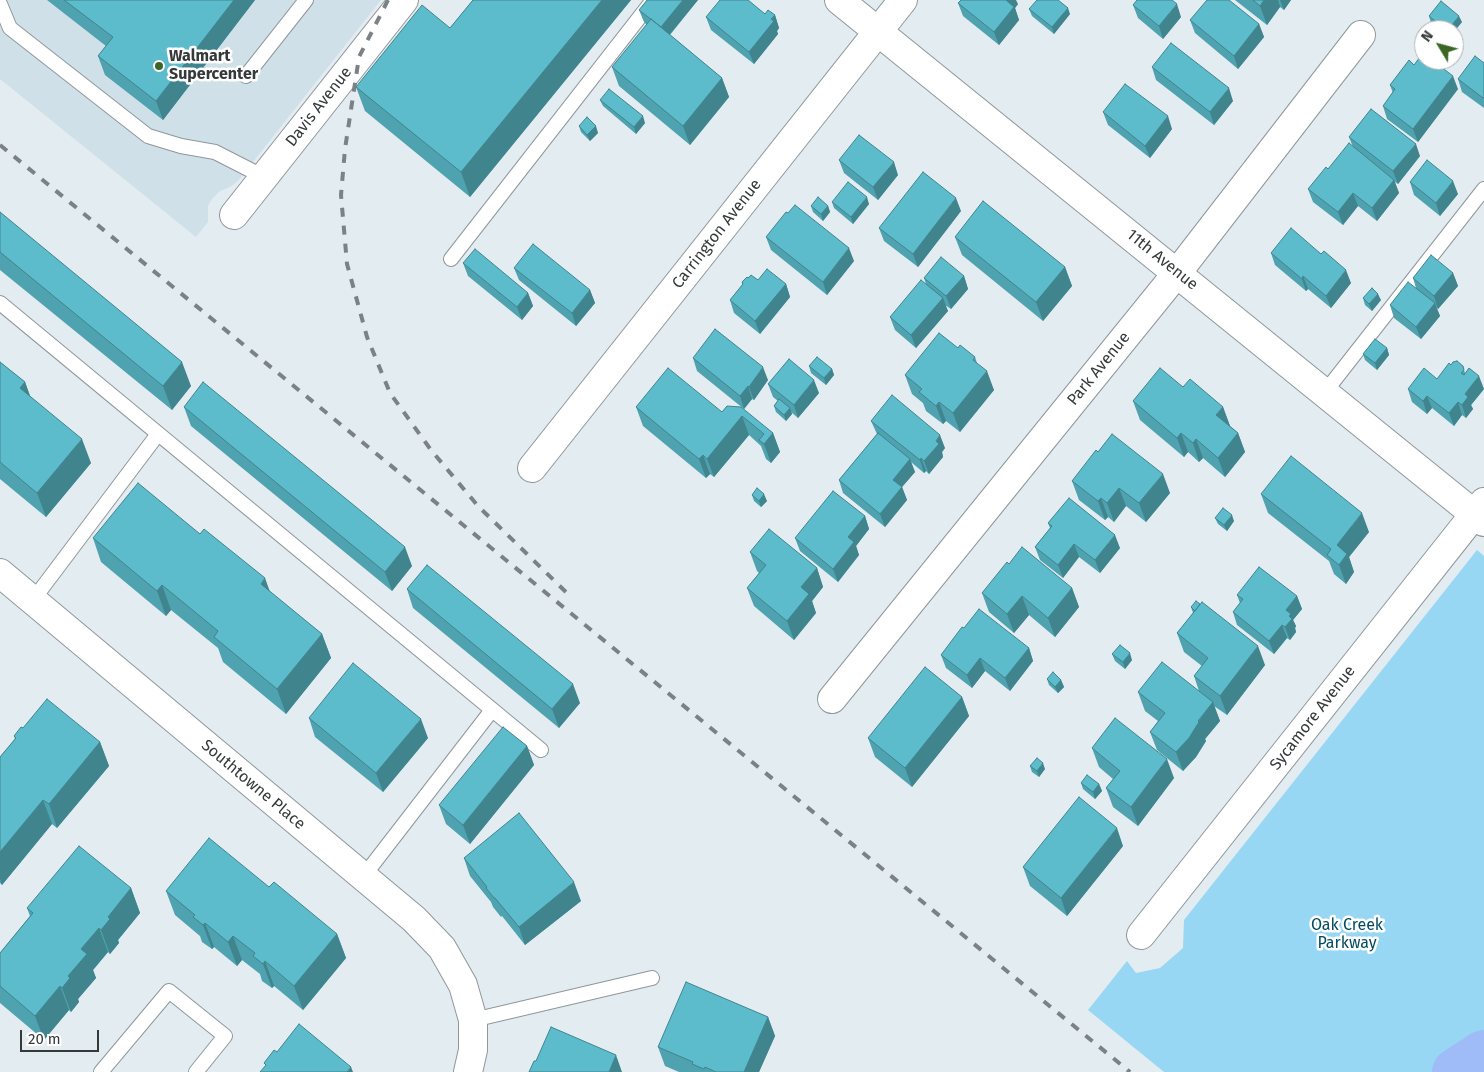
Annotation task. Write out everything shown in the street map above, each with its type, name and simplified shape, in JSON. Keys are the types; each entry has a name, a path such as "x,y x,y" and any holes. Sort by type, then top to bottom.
{"street":[{"name":"Davis Avenue","path":"234,215 404,0"},
{"name":"11th Avenue","path":"838,0 1325,392 1481,513"},
{"name":"Carrington Avenue","path":"532,468 903,0"},
{"name":"Park Avenue","path":"832,699 1177,273 1362,35"},
{"name":"Sycamore Avenue","path":"1142,934 1481,513"},
{"name":"Southtowne Place","path":"0,573 414,919 442,948 463,985 473,1020 473,1050 468,1072"}],"lane":[{"path":"246,76 306,0"},
{"path":"451,259 653,0"},
{"path":"0,4 10,28 148,136 181,146 215,152 264,177"},
{"path":"1325,392 1484,189"},
{"path":"0,303 541,750"},
{"path":"33,600 158,434"},
{"path":"363,877 492,710"},
{"path":"473,1020 652,978"},
{"path":"101,1072 169,991 225,1036 196,1072"}],"shaded area":[{"path":"0,0 381,0 238,181 220,191 212,199 208,206 208,222 196,237 0,79"}],"green space":[{"name":"Oak Creek Parkway","path":"1477,550 1484,556 1484,1072 1164,1072 1088,1010 1127,961 1136,973 1160,968 1183,948 1184,920"}],"building":[{"name":"Walmart Supercenter","path":"64,0 234,0 156,101 98,56 113,37"},
{"path":"473,0 602,0 461,172 356,87 422,5 450,28"},
{"path":"647,0 683,0 661,27 639,10"},
{"path":"720,0 748,0 765,14 768,10 775,15 771,19 774,21 749,52 706,17"},
{"path":"961,0 1006,0 1014,7 994,32 958,3"},
{"path":"1037,0 1058,0 1068,8 1052,27 1029,9"},
{"path":"1137,0 1172,0 1177,4 1159,26 1133,5"},
{"path":"1207,0 1229,0 1259,24 1234,56 1190,20"},
{"path":"1253,0 1264,0 1260,6"},
{"path":"1441,1 1459,16 1456,20 1434,20 1429,16"},
{"path":"651,19 722,78 683,126 612,67"},
{"path":"1171,43 1229,88 1210,112 1152,67"},
{"path":"1475,56 1484,63 1483,98 1458,79"},
{"path":"1409,60 1414,65 1414,70 1445,70 1453,76 1413,129 1383,106 1395,89 1390,85"},
{"path":"1125,84 1168,116 1145,146 1103,112"},
{"path":"609,89 643,116 634,127 600,100"},
{"path":"1371,109 1416,144 1393,171 1349,137"},
{"path":"587,117 596,126 587,135 579,126"},
{"path":"859,135 894,162 873,187 839,160"},
{"path":"1349,143 1394,180 1372,208 1353,193 1338,212 1308,189 1326,167 1328,169"},
{"path":"1427,160 1453,181 1436,203 1410,182"},
{"path":"923,172 956,198 913,254 879,228"},
{"path":"848,182 867,197 851,217 832,202"},
{"path":"818,197 828,206 821,214 811,206"},
{"path":"983,201 1065,267 1036,302 955,237"},
{"path":"795,205 849,248 823,282 766,237 786,212 788,213"},
{"path":"0,212 182,362 163,386 0,252"},
{"path":"1291,228 1321,254 1324,251 1346,270 1326,296 1303,276 1302,279 1271,253"},
{"path":"533,244 590,290 572,313 514,268"},
{"path":"475,249 528,293 517,307 463,263"},
{"path":"1431,255 1453,273 1434,296 1413,278"},
{"path":"941,257 964,276 946,296 924,278"},
{"path":"767,269 786,284 755,321 730,300 747,277 751,275 758,280"},
{"path":"921,280 943,298 911,335 890,317"},
{"path":"1408,282 1435,303 1416,327 1390,305"},
{"path":"1372,288 1378,294 1369,304 1363,298"},
{"path":"715,329 763,367 740,396 693,358"},
{"path":"939,333 958,348 960,345 975,357 973,360 987,371 953,413 939,402 936,406 919,392 922,389 905,375"},
{"path":"1375,339 1387,348 1375,363 1363,354"},
{"path":"817,357 832,369 824,378 809,366"},
{"path":"789,359 814,380 794,405 768,384"},
{"path":"1457,361 1463,366 1464,370 1461,373 1464,375 1469,368 1479,376 1465,394 1468,397 1462,405 1458,402 1449,413 1427,396 1423,401 1408,389 1424,368 1437,379 1449,363 1451,365"},
{"path":"0,362 25,382 20,388 82,439 37,493 0,462"},
{"path":"668,368 722,412 727,406 741,407 773,433 764,444 759,440 764,434 742,416 707,459 703,455 699,459 636,407"},
{"path":"1160,368 1183,387 1190,379 1223,407 1216,415 1238,433 1218,458 1196,439 1193,443 1181,433 1177,438 1133,401"},
{"path":"203,382 405,547 385,572 184,407"},
{"path":"892,395 940,435 936,441 939,444 924,461 921,458 920,460 871,421"},
{"path":"779,399 790,408 784,415 774,406"},
{"path":"878,433 910,459 893,480 902,487 880,514 839,480"},
{"path":"1112,434 1163,474 1139,503 1119,488 1107,503 1101,498 1098,501 1072,481 1096,450 1098,452"},
{"path":"1291,456 1362,513 1337,545 1347,554 1339,565 1327,555 1331,549 1261,494"},
{"path":"138,483 200,534 204,529 265,578 261,584 322,634 277,689 214,637 218,631 162,585 157,591 93,538"},
{"path":"757,488 764,494 759,501 752,495"},
{"path":"833,491 865,516 848,537 854,542 833,569 795,538"},
{"path":"1069,498 1115,535 1095,560 1074,544 1058,565 1035,547 1052,526 1048,523"},
{"path":"1223,508 1232,515 1224,525 1215,518"},
{"path":"769,529 817,568 801,587 809,594 787,621 747,588 766,565 750,552"},
{"path":"1022,547 1072,588 1048,618 1022,596 1007,614 982,593"},
{"path":"427,565 573,684 552,709 407,589"},
{"path":"1259,567 1297,596 1286,610 1291,614 1289,616 1292,619 1285,627 1282,625 1269,641 1233,612 1243,599 1237,595"},
{"path":"1196,601 1200,604 1195,611 1191,607"},
{"path":"1202,602 1258,646 1220,696 1194,676 1208,658 1177,633"},
{"path":"979,609 1029,648 1005,678 980,658 967,675 941,655 962,627 964,628"},
{"path":"1120,645 1130,653 1123,662 1112,654"},
{"path":"1162,662 1213,702 1198,721 1189,738 1176,752 1150,732 1165,713 1138,692"},
{"path":"353,663 421,719 376,773 309,718"},
{"path":"925,667 962,697 905,768 868,738"},
{"path":"1053,672 1061,680 1055,687 1047,679"},
{"path":"47,699 100,742 49,804 43,800 0,852 0,757 16,738 14,736 21,727 23,728"},
{"path":"1115,718 1167,759 1131,807 1106,788 1120,771 1092,748"},
{"path":"503,727 527,746 463,825 439,805"},
{"path":"1037,758 1043,763 1037,771 1030,766"},
{"path":"1087,775 1099,784 1093,792 1081,783"},
{"path":"1079,797 1117,828 1061,898 1023,867"},
{"path":"519,813 574,882 519,927 464,858"},
{"path":"209,838 269,887 274,882 337,934 294,986 265,961 263,964 253,956 255,953 233,936 228,942 205,923 203,925 193,917 195,915 166,891"},
{"path":"79,846 131,888 108,917 110,919 101,930 99,928 81,949 87,954 68,976 70,978 62,988 60,986 35,1016 0,986 0,953 33,913 27,908"},
{"path":"686,982 768,1017 744,1072 716,1072 705,1067 704,1069 692,1064 693,1062 658,1047"},
{"path":"299,1024 351,1067 347,1072 260,1072 274,1050 277,1052"},
{"path":"551,1027 616,1055 609,1072 529,1072"}],"waterway":[{"path":"1456,1072 1484,1054"}],"railway":[{"path":"388,0 359,57 345,149 341,195 347,264 367,337 390,393 431,450 478,506 572,598"},
{"path":"0,145 1130,1072"}],"place":[{"name":"Walmart Supercenter","path":"159,66"}]}
